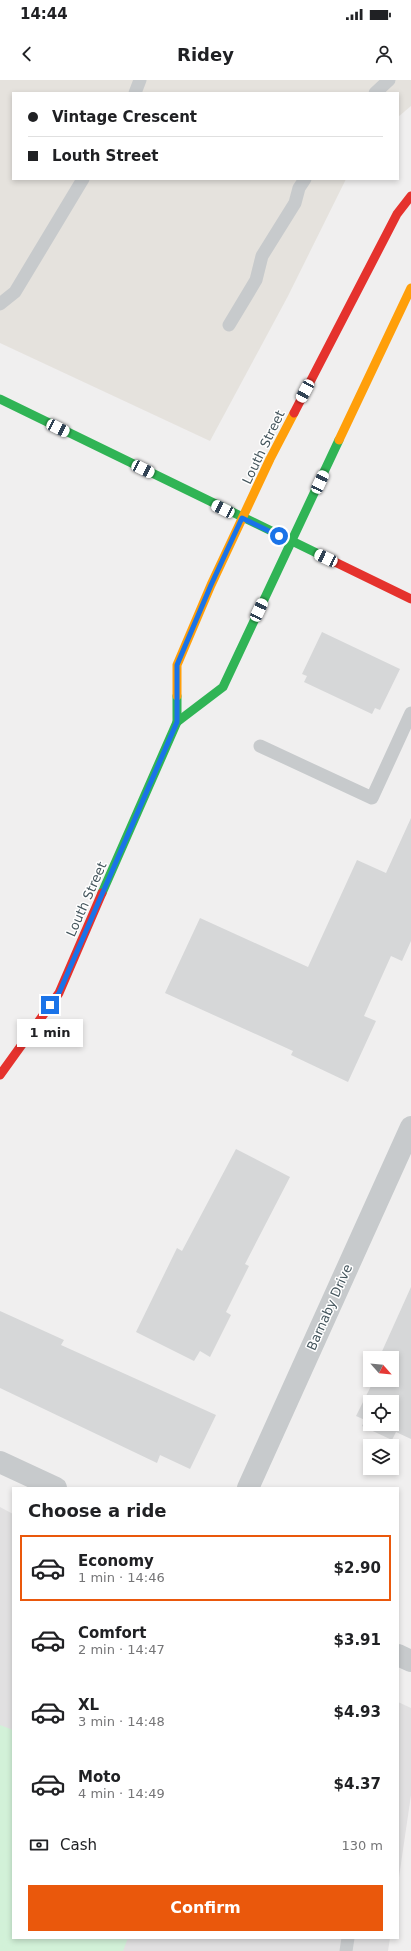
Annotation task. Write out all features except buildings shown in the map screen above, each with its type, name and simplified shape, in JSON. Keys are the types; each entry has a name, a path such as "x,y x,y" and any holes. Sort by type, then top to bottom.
{"main road":[{"name":"Louth Street","path":"0,1075 59,993 177,722 177,665 211,585 270,459 394,221 411,196"},
{"name":"Louth Street","path":"177,722 223,687 411,288"},
{"path":"0,399 291,542 411,599"}],"street":[{"name":"Barnaby Drive","path":"248,1487 411,1127"},
{"path":"0,1462 54,1487"},
{"path":"399,1655 411,1661"}],"lane":[{"path":"135,92 140,80"},
{"path":"376,92 389,80"},
{"path":"0,304 15,292 82,180"},
{"path":"229,325 256,280 262,256 295,203 299,188 304,180"},
{"path":"260,746 372,798 411,713"},
{"path":"346,1951 348,1939"}],"shaded area":[{"path":"0,80 411,80 411,106 399,116 399,92 12,92 12,180 346,180 288,296 210,441 0,343"},
{"path":"0,1507 12,1513 12,1939 390,1939 388,1951 0,1951"},
{"path":"399,1702 411,1708 411,1795 399,1877"}],"green space":[{"path":"0,1725 12,1730 12,1939 128,1939 123,1951 0,1951"}],"traffic: fast":[{"path":"0,399 335,562"},
{"path":"177,722 223,687 339,440"},
{"path":"102,893 177,722 177,696"}],"traffic: slow":[{"path":"339,440 411,288"},
{"path":"177,696 177,665 211,585 270,459 294,413"}],"traffic: jam":[{"path":"294,413 397,214 411,196"},
{"path":"335,562 411,599"},
{"path":"0,1075 59,993 102,893"}],"route":[{"path":"50,1005 59,993 177,722 177,665 211,585 242,518 279,536"}]}
